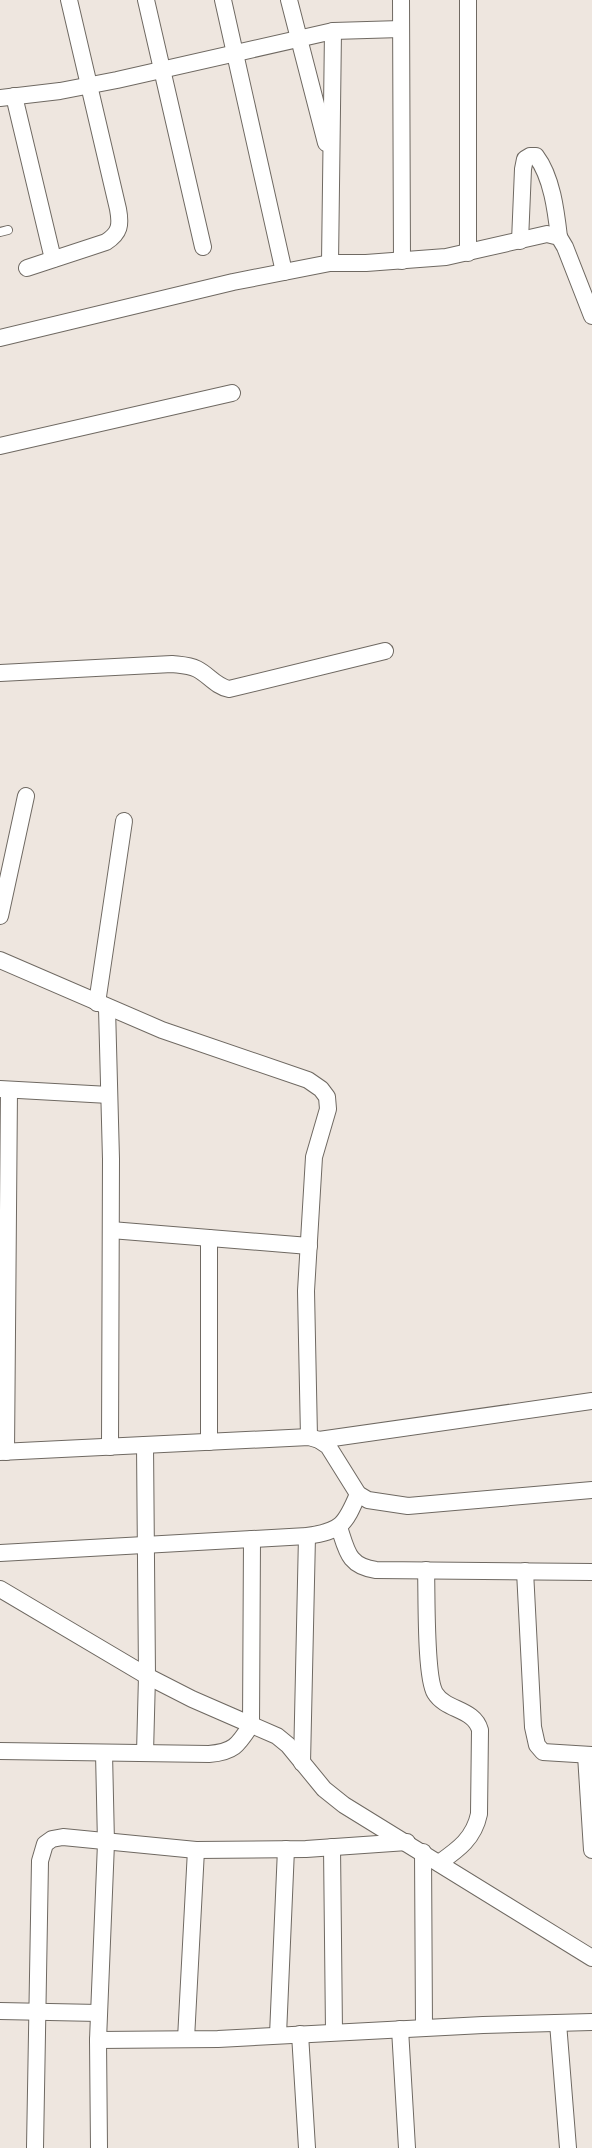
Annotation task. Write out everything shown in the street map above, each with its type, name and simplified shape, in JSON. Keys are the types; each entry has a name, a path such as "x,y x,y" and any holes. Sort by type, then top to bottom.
{"street":[{"path":"27,268 106,242 115,237 119,230 118,209 69,0"},
{"path":"146,0 203,247"},
{"path":"223,0 284,272"},
{"path":"289,0 331,162"},
{"path":"401,0 402,261"},
{"path":"468,0 468,253"},
{"path":"53,259 7,97 60,92 333,31 401,29"},
{"path":"330,263 333,31"},
{"path":"520,240 523,169 525,160 530,156 536,156 545,173 557,217 559,237 565,247 592,316"},
{"path":"0,338 233,282 330,263 402,261 446,257 547,234 559,237"},
{"path":"0,446 232,393"},
{"path":"0,672 172,664 188,665 198,669 220,687 229,689 385,650"},
{"path":"0,916 26,796"},
{"path":"110,1447 109,1095 102,1006 124,820"},
{"path":"0,960 102,1006 162,1030 308,1080 321,1089 327,1098 328,1109 314,1157 306,1291 314,1438"},
{"path":"109,1095 5,1089 3,1452 314,1438 592,1401"},
{"path":"110,1230 309,1246"},
{"path":"209,1238 209,1442"},
{"path":"314,1438 328,1446 358,1494 368,1500 408,1506 592,1490"},
{"path":"145,1445 148,1676 145,1753"},
{"path":"0,1553 306,1536 325,1533 339,1527 349,1517 358,1494"},
{"path":"339,1527 348,1553 354,1562 363,1568 376,1570 592,1572"},
{"path":"302,1763 306,1536"},
{"path":"0,1751 224,1753 240,1743 250,1725 252,1539"},
{"path":"426,1570 430,1682 440,1700 472,1716 478,1722 480,1730 480,1814 477,1824 464,1844 440,1863"},
{"path":"525,1572 534,1737 543,1752 589,1755 592,1850"},
{"path":"0,1589 148,1676 192,1699 277,1736 288,1745 324,1788 344,1805 407,1842 592,1958"},
{"path":"99,2148 98,2040 106,1843 104,1753"},
{"path":"36,2148 42,1851 45,1844 52,1839 63,1837 106,1843 196,1850 286,1849 407,1842"},
{"path":"332,1847 334,2032"},
{"path":"278,2035 286,1849"},
{"path":"186,2039 196,1850"},
{"path":"423,1852 424,2028"},
{"path":"0,2011 99,2013"},
{"path":"98,2040 186,2039 592,2022"},
{"path":"558,2023 568,2148"},
{"path":"400,2029 407,2148"},
{"path":"300,2034 307,2148"}]}
